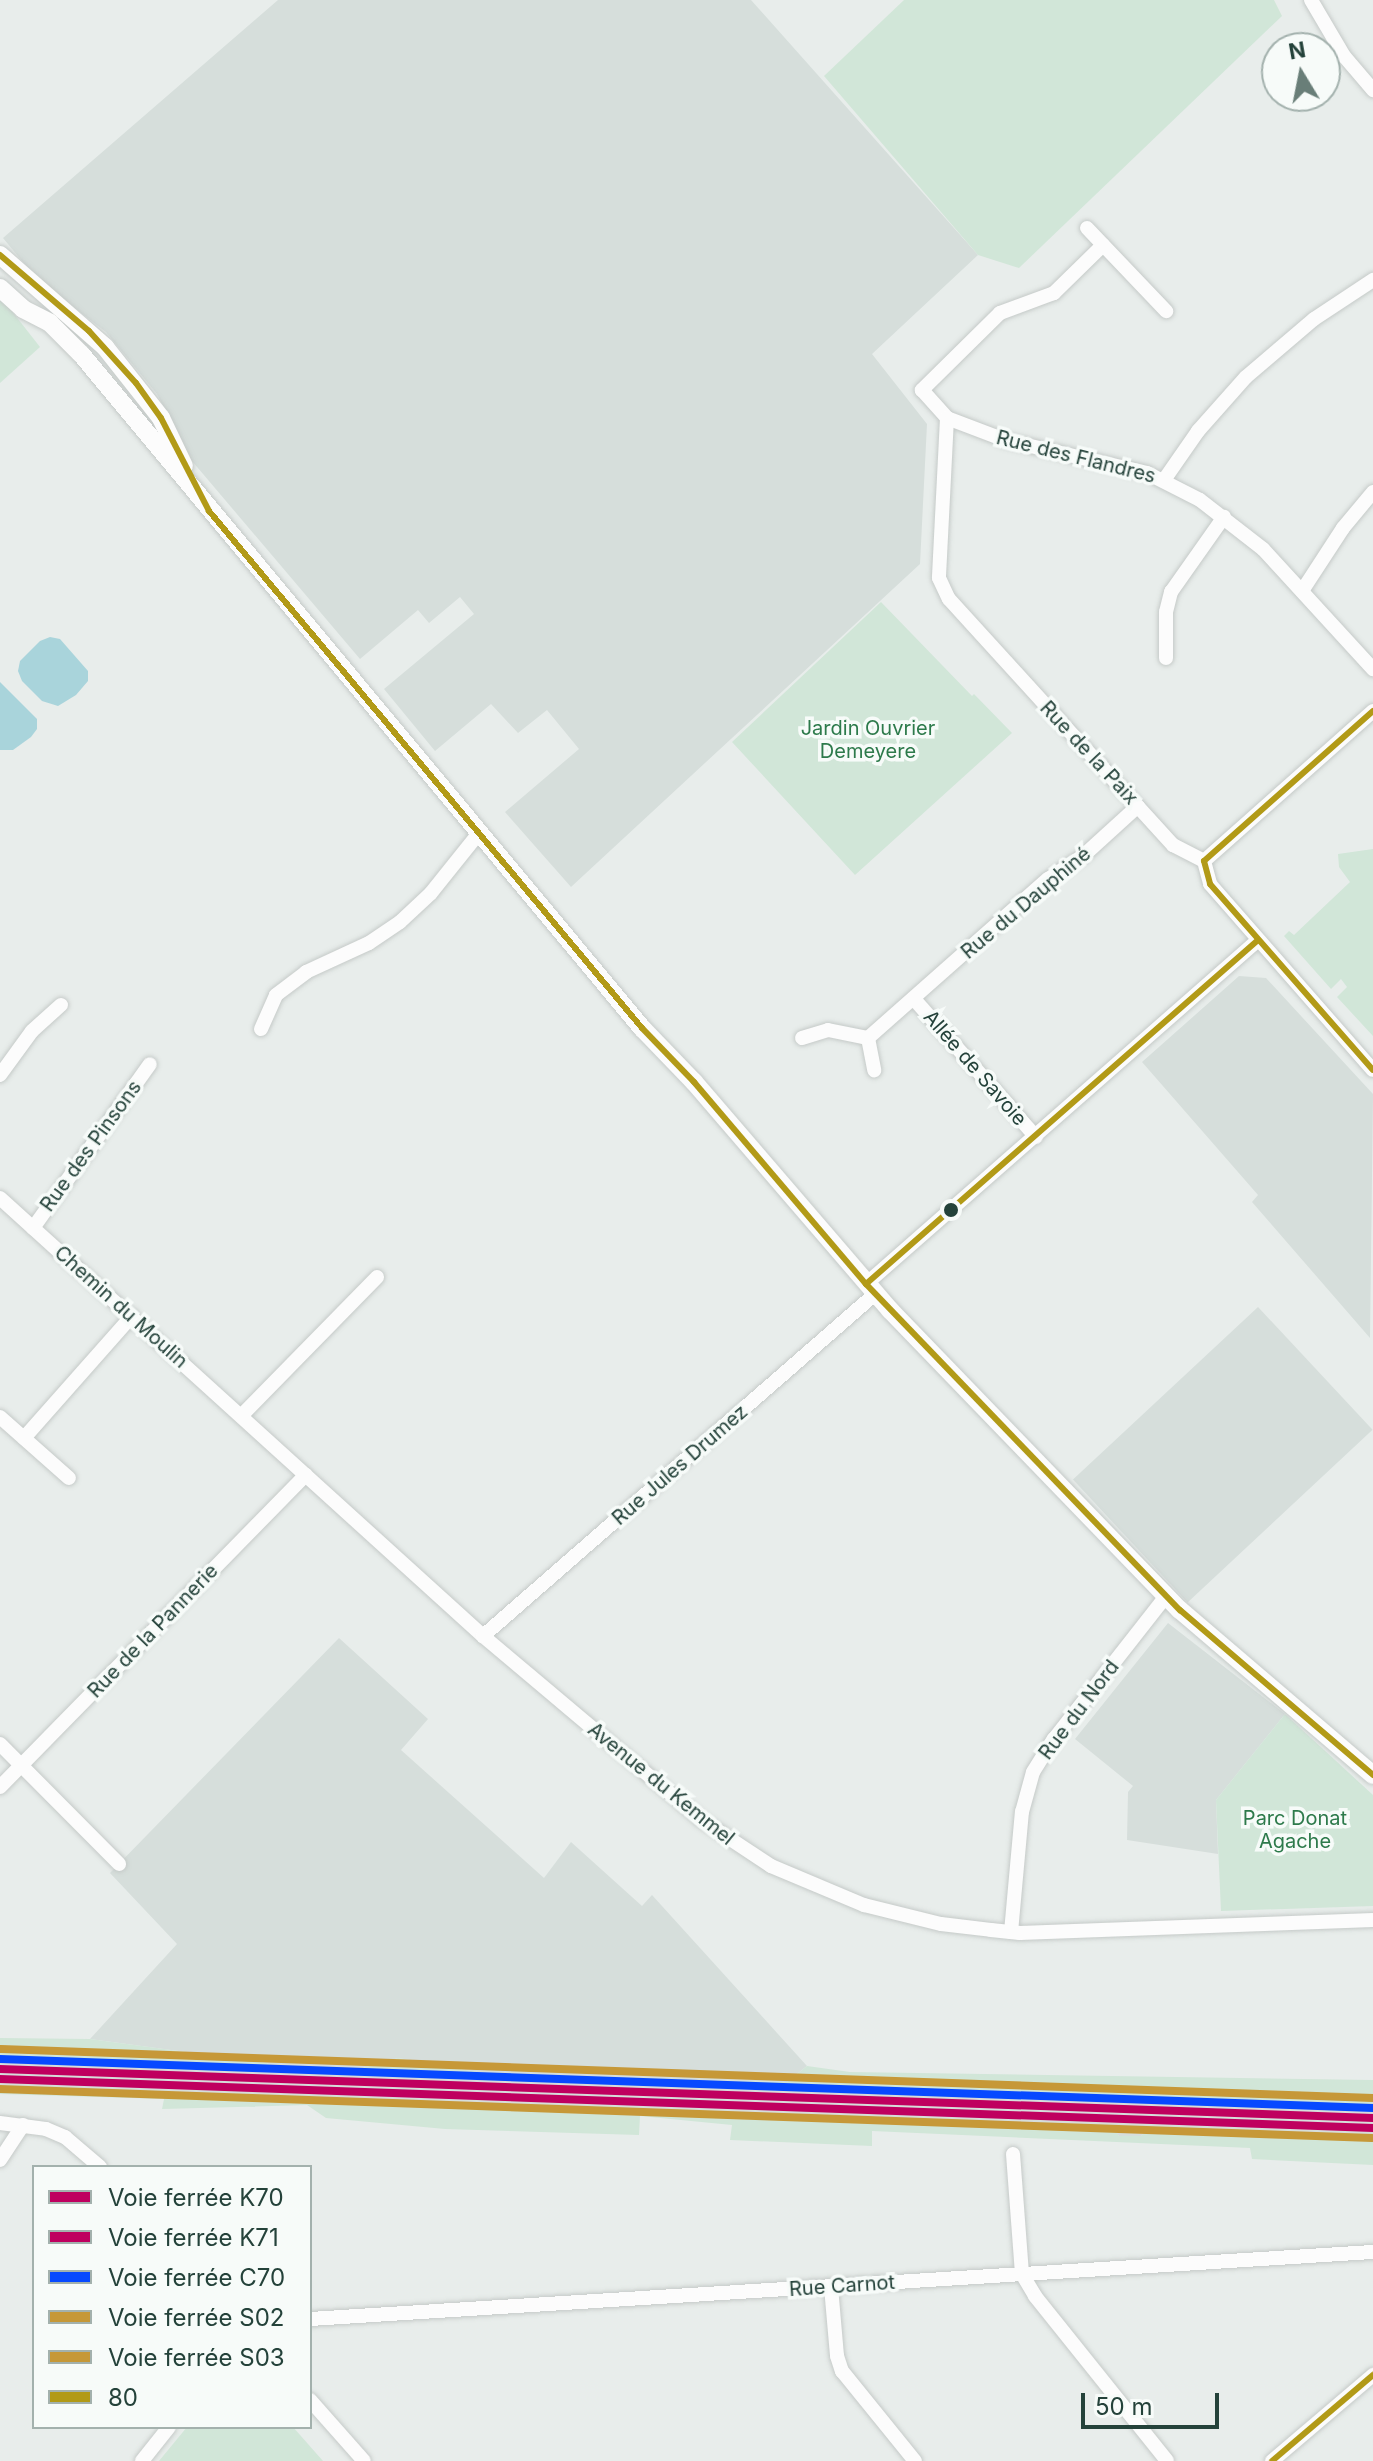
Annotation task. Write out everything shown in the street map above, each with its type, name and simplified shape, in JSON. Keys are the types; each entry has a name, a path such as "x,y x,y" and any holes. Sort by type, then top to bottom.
{"street":[{"path":"1311,0 1344,56 1373,90"},
{"path":"1087,228 1166,311"},
{"path":"947,418 922,390 1000,313 1054,293 1103,245"},
{"path":"0,255 89,331 136,383 161,418 209,511"},
{"path":"1164,480 1198,431 1246,377 1314,319 1373,280"},
{"path":"0,288 11,300 65,336 642,1028 694,1082 870,1289 1166,1596 1373,1775"},
{"name":"Rue des Flandres","path":"947,418 1005,440 1118,465 1164,480 1224,517 1256,543 1373,669"},
{"name":"Rue de la Paix","path":"947,418 939,571 944,592 1173,845 1204,861"},
{"path":"1302,591 1343,528 1373,492"},
{"path":"1166,658 1166,612 1171,592 1224,517"},
{"path":"1373,711 1204,861 1210,884 1373,1070"},
{"name":"Rue du Dauphiné","path":"868,1038 1048,879 1083,856 1138,806"},
{"path":"261,1029 276,995 306,972 369,943 400,922 431,893 479,833"},
{"name":"Rue Jules Drumez","path":"483,1636 1257,941"},
{"name":"Allée de Savoie","path":"914,999 1036,1137"},
{"path":"0,1075 32,1031 61,1005"},
{"path":"802,1038 828,1030 868,1038 874,1070"},
{"name":"Rue des Pinsons","path":"33,1228 150,1064"},
{"name":"Chemin du Moulin","path":"0,1198 242,1415"},
{"path":"242,1415 377,1277"},
{"path":"24,1438 132,1316"},
{"name":"Avenue du Kemmel","path":"242,1415 483,1636 700,1819 771,1866 844,1899 941,1924 1011,1932 1373,1920"},
{"path":"0,1417 69,1478"},
{"name":"Rue de la Pannerie","path":"0,1787 306,1475"},
{"name":"Rue du Nord","path":"1011,1932 1022,1812 1033,1772 1054,1739 1166,1596"},
{"path":"0,1744 119,1864"},
{"path":"0,2123 23,2125 65,2137 98,2165"},
{"path":"0,2160 23,2125"},
{"path":"1013,2154 1022,2274 1035,2296 1167,2461"},
{"name":"Rue Carnot","path":"312,2319 1373,2252"},
{"path":"831,2287 837,2356 842,2371 915,2461"},
{"path":"1272,2461 1373,2375"},
{"path":"312,2402 364,2461"},
{"path":"142,2461 167,2429"}],"shaded area":[{"path":"278,0 751,0 978,255 872,354 927,424 920,564 571,887 505,812 579,749 547,710 518,733 491,704 435,751 384,689 474,614 460,597 429,623 418,610 360,659 192,461 157,394 106,332 37,279 3,238"},
{"path":"1239,976 1266,978 1373,1094 1370,1338 1252,1202 1258,1195 1142,1062"},
{"path":"1258,1307 1373,1430 1188,1602 1073,1480"},
{"path":"1168,1623 1285,1714 1216,1800 1218,1854 1127,1840 1128,1792 1133,1786 1075,1739"},
{"path":"339,1638 428,1719 401,1750 544,1878 571,1842 642,1906 652,1895 807,2066 787,2082 500,2076 398,2058 359,2069 271,2066 90,2039 177,1944 110,1873"},
{"path":"0,2060 1373,2109 1373,2139 1146,2132 1141,2136 1119,2136 1115,2131 0,2089"}],"green space":[{"path":"904,0 1274,0 1282,16 1265,32 1261,32 1261,36 1019,268 978,255 824,76"},
{"path":"0,296 40,347 0,383"},
{"name":"Jardin Ouvrier Demeyere","path":"881,602 1012,733 855,875 732,742"},
{"path":"1373,849 1373,1036 1337,997 1347,987 1341,979 1331,989 1284,936 1289,931 1294,935 1350,882 1339,867 1338,854"},
{"name":"Parc Donat Agache","path":"1285,1714 1373,1795 1373,1906 1221,1911 1216,1800"},
{"path":"0,2038 90,2039 271,2066 359,2069 398,2058 500,2076 787,2082 807,2066 850,2072 1373,2080 1373,2109 0,2060"},
{"path":"0,2089 1116,2131 1119,2136 1141,2136 1145,2132 1373,2139 1373,2165 1252,2159 1250,2148 872,2131 872,2146 730,2140 732,2125 640,2116 639,2135 445,2129 326,2118 307,2105 162,2109 164,2099 0,2094"},
{"path":"185,2429 295,2429 323,2461 159,2461"}],"water":[{"path":"50,637 60,639 88,671 88,681 76,695 58,706 42,701 22,681 18,671 20,661 40,641"},
{"path":"0,682 37,719 37,729 31,737 13,750 0,750"}],"rail line":[{"name":"S03","path":"1,2049 1373,2098"},
{"name":"C70","path":"0,2059 1373,2108"},
{"name":"K70","path":"0,2069 1373,2118"},
{"name":"K71","path":"0,2079 1373,2128"},
{"name":"S02","path":"0,2089 1372,2138"}],"transit line":[{"name":"80","path":"0,255 89,331 136,383 161,418 209,511 642,1028 694,1082 866,1284 1180,1610 1373,1775"},
{"name":"80","path":"1204,861 1373,711"},
{"name":"80","path":"1204,861 1210,884 1373,1070"},
{"name":"80","path":"866,1284 1257,941"},
{"name":"80","path":"1272,2461 1373,2375"}]}
